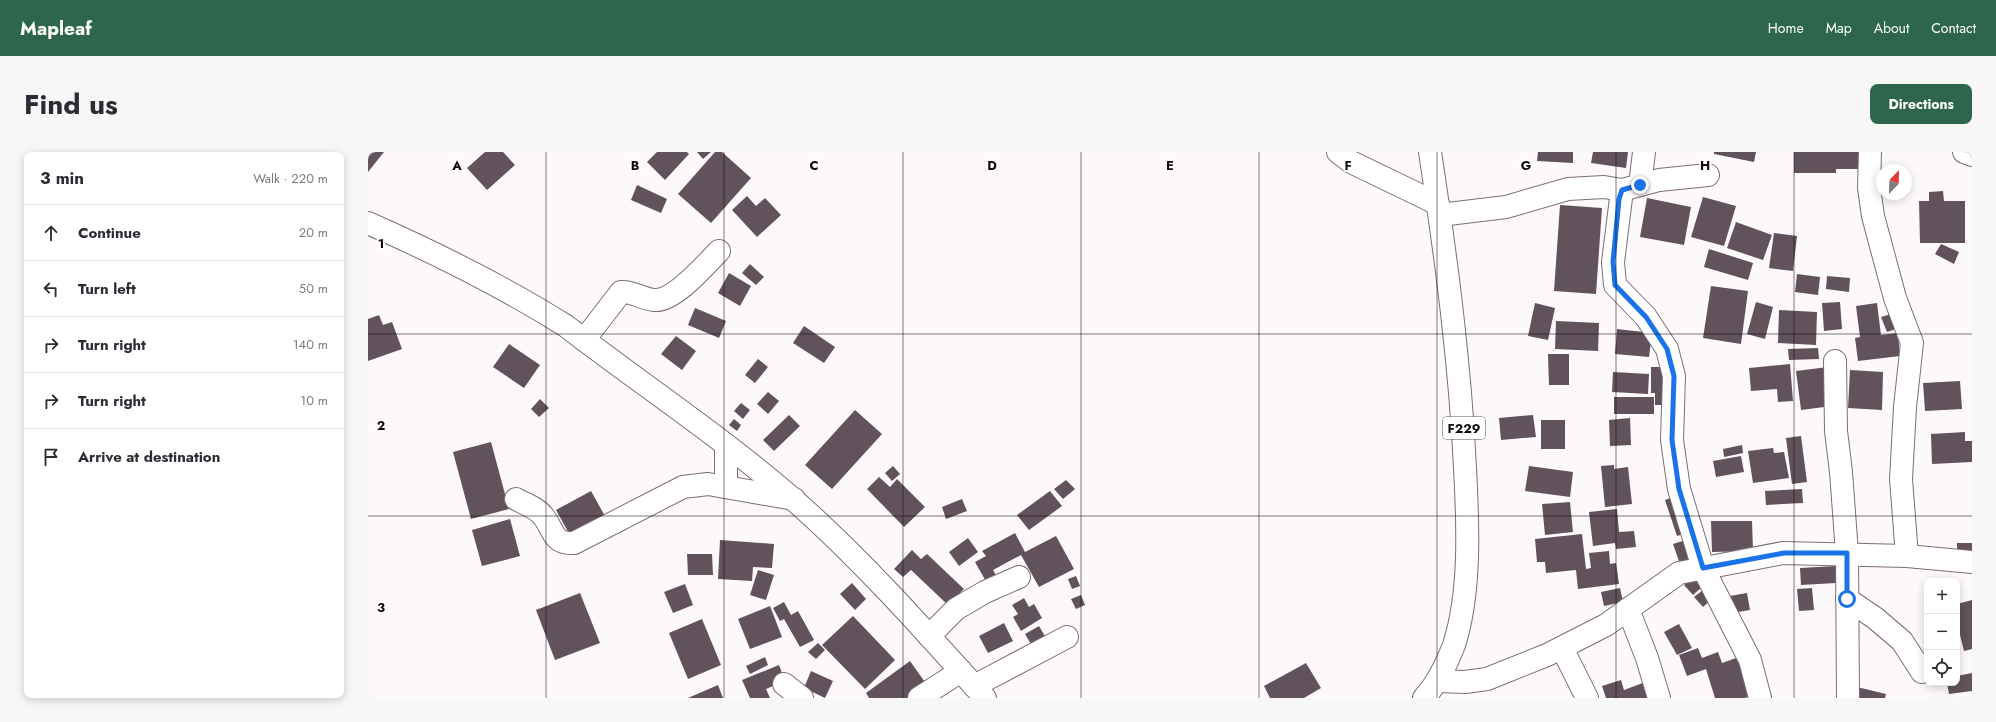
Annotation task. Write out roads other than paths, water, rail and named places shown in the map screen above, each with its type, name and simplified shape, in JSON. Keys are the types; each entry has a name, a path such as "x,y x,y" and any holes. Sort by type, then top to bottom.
{"street":[{"path":"1338,152 1351,162 1439,209 1506,207 1568,188 1631,187 1659,180 1708,175"},
{"name":"F229","path":"1424,698 1437,681 1453,646 1464,598 1467,500 1460,380 1439,209 1430,152"},
{"path":"1644,152 1631,187 1613,262 1615,285 1646,317 1667,349 1674,376 1672,440 1679,489 1703,568 1750,660 1760,698"},
{"path":"1870,152 1869,188 1873,216 1895,298 1912,343 1905,407 1902,479 1907,556"},
{"path":"1964,152 1972,155"},
{"path":"368,223 446,257 507,289 566,326 726,446 794,500 857,558 974,685"},
{"path":"584,340 621,292 627,291 653,300 669,297 719,251"},
{"path":"1835,360 1836,431 1847,553 1848,698"},
{"path":"726,446 726,487"},
{"path":"516,499 543,516 555,538 563,543 574,543 683,487 708,484 794,500"},
{"path":"1437,681 1465,682 1487,679 1562,648 1606,625 1679,573 1784,553 1847,553 1907,556 1972,562"},
{"path":"929,636 956,610 985,592 1019,577"},
{"path":"1847,599 1875,618 1902,641 1922,672"},
{"path":"1628,609 1647,658 1659,698"},
{"path":"919,698 974,685 1067,637"},
{"path":"1562,648 1587,698"},
{"path":"784,684 802,698"}]}
